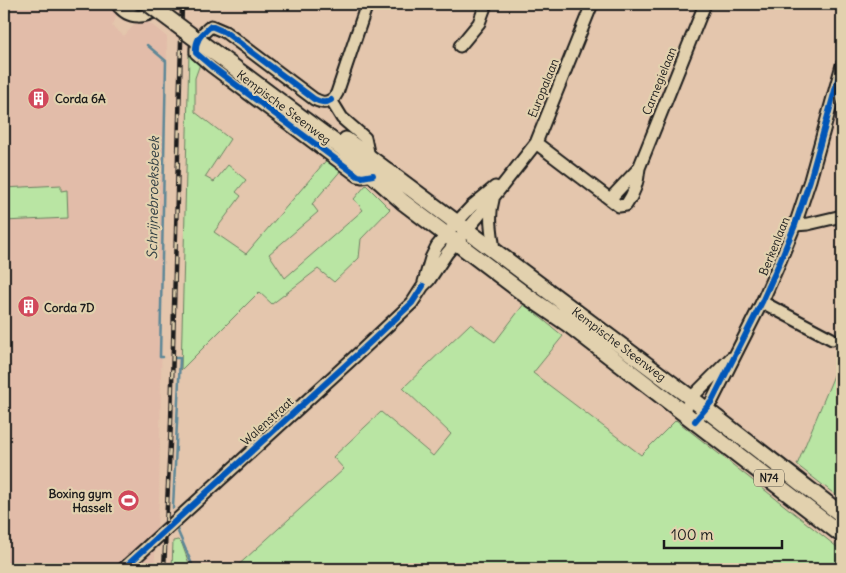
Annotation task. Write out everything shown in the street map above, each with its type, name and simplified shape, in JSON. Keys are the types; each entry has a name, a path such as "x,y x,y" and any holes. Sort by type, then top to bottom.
{"main road":[{"name":"Kempische Steenweg","path":"150,4 369,157 457,232 842,535"},
{"name":"Kempische Steenweg","path":"165,4 341,147 403,202 494,250 706,410 842,516"}],"street":[{"path":"120,8 134,4"},
{"path":"120,8 135,16 145,16 161,4"},
{"path":"331,100 337,93 367,4"},
{"path":"460,46 478,23 486,4"},
{"name":"Europalaan","path":"457,232 494,196 536,143 592,4"},
{"name":"Carnegielaan","path":"536,143 619,206 626,204 638,180 639,168 701,5"},
{"name":"Kempische Steenweg","path":"369,157 364,138 342,118 331,100 323,102 314,99 217,28 210,26 200,35 196,44 196,53 211,66 358,176 373,175"},
{"name":"Berkenlaan","path":"738,351 690,398 690,417 706,410 712,401 738,351 762,302 795,225 810,180 842,66"},
{"name":"Europalaan","path":"457,232 477,202 509,177"},
{"name":"Europalaan","path":"494,196 490,207 494,250"},
{"path":"795,225 842,216"},
{"name":"Walenstraat","path":"123,569 412,303 423,286 431,258 437,246 457,232"},
{"path":"762,302 832,339"}],"shaded area":[{"path":"4,4 111,4 116,14 112,26 124,36 135,24 147,21 167,37 159,499 154,569 4,569"}],"green space":[{"path":"189,53 201,61 195,78 195,112 230,139 205,177 214,182 228,165 246,180 236,192 241,196 214,232 246,254 329,157 343,168 312,204 318,212 269,254 285,278 363,210 354,199 366,185 390,209 361,239 359,258 334,282 318,269 272,304 259,292 181,370"},
{"path":"61,185 61,191 67,190 68,218 4,221 4,188"},
{"path":"524,304 563,336 533,373 641,455 676,420 842,551 842,569 234,569 344,469 333,457 381,412 433,456 451,434 403,388 470,324 495,342"},
{"path":"842,356 842,500 797,465"},
{"path":"178,540 182,544 191,569 172,569 173,541"}],"waterway":[{"name":"Schrijnebroeksbeek","path":"147,45 166,61 160,357 163,357"},
{"name":"Schrijnebroeksbeek","path":"173,508 180,358 174,358"},
{"name":"Schrijnebroeksbeek","path":"176,527 194,569"}],"railway":[{"path":"164,569 171,422 182,4"}],"cycle path":[{"path":"331,100 322,102 314,99 225,32 211,26 198,41 196,53 211,66 358,176 373,175"},
{"path":"695,421 712,401 762,302 795,225 810,180 842,65"},
{"path":"123,569 412,303 423,286"}],"place":[{"name":"Corda 6A","path":"39,98"},
{"name":"Corda 7D","path":"28,307"},
{"name":"Boxing gym Hasselt","path":"128,500"}]}
